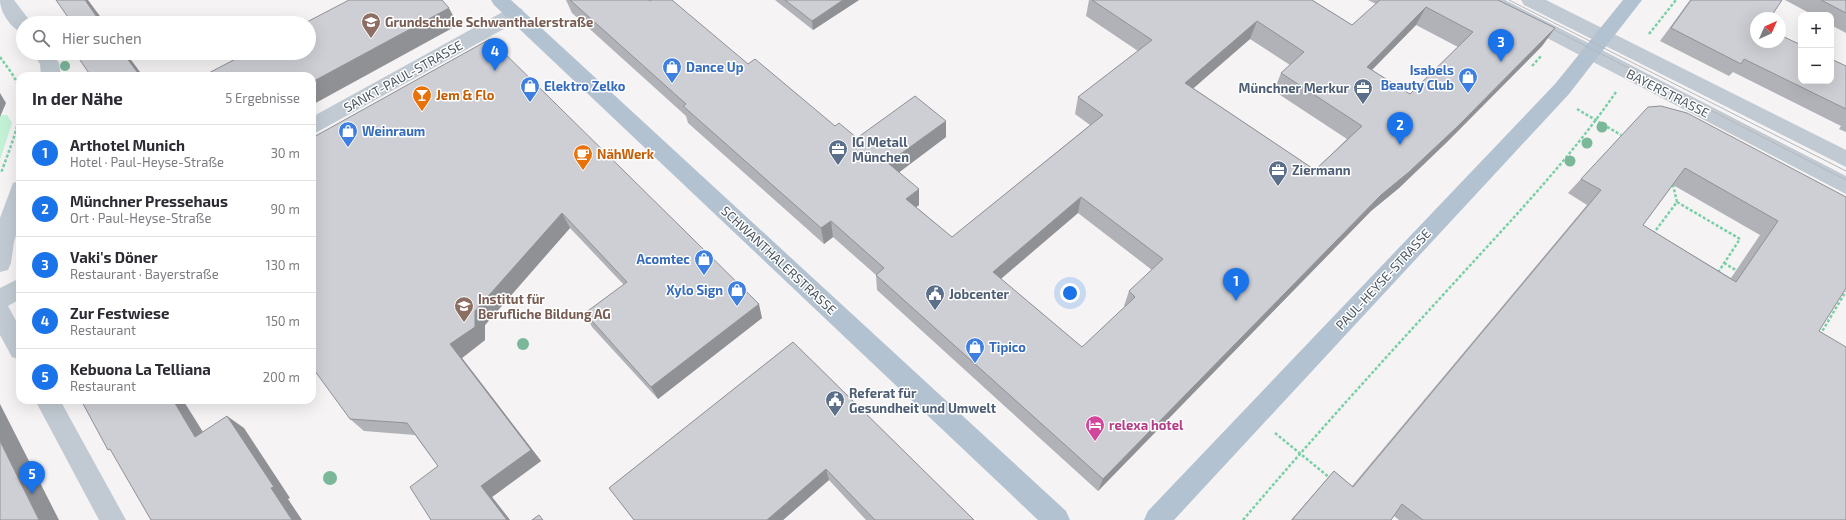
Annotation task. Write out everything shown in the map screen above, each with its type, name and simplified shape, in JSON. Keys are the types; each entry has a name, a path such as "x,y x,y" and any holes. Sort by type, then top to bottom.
{"main road":[{"name":"PAUL-HEYSE-STRASSE","path":"1157,520 1547,105 1591,54 1633,0"},
{"name":"SCHWANTHALERSTRASSE","path":"508,7 1057,520"}],"street":[{"path":"4,0 16,16"},
{"name":"BAYERSTRASSE","path":"1490,0 1846,186"},
{"name":"BAYERSTRASSE","path":"1530,0 1605,36 1846,159"},
{"name":"SANKT-PAUL-STRASSE","path":"316,124 508,7"},
{"path":"47,60 50,72"},
{"path":"0,263 3,242 16,201"},
{"path":"0,300 16,290"},
{"path":"0,314 16,343"},
{"path":"49,404 113,520"}],"path":[{"path":"1648,35 1676,0"},
{"path":"1532,66 1545,51"},
{"path":"0,57 16,81"},
{"path":"1243,520 1299,453 1545,184 1597,120 1616,91"},
{"path":"1577,109 1621,135"},
{"path":"0,176 16,127"},
{"path":"1673,185 1677,202 1740,239 1713,279"},
{"path":"1649,238 1677,202"},
{"path":"1724,263 1744,275"},
{"path":"1817,340 1846,291"},
{"path":"1820,320 1826,324"},
{"path":"1254,417 1335,482"}],"green space":[{"path":"0,115 7,115 12,123 0,160"}],"building":[{"path":"56,0 85,0 96,16 67,16"},
{"path":"349,0 442,0 449,8 316,80 316,72 211,72 234,60 316,60 316,17"},
{"path":"570,0 672,0 748,64 755,59 835,126 839,123 857,138 915,96 946,121 888,163 919,189 906,199 952,237 1103,115 1078,97 1152,40 1092,0 1312,0 1352,25 1380,0 1498,0 1555,28 1458,126 1409,172 1381,195 1103,479 876,275 884,268 831,221 821,228 683,106 686,104","holes":["1426,7 1473,32 1410,94 1367,67","1257,21 1304,52 1281,73 1362,126 1315,170 1185,83","1081,197 1163,259 1129,291 1135,297 1082,347 993,272"]},
{"path":"785,0 843,0 812,21"},
{"path":"1691,0 1782,0 1774,12 1750,12 1750,48 1786,48 1786,38 1798,44 1798,84 1834,84 1834,60 1846,66 1846,109 1744,59 1741,64 1671,28"},
{"path":"1821,0 1846,0 1846,13"},
{"path":"490,39 759,304 651,387 585,313 627,282 562,213 475,311 475,327 450,344 531,450 481,486 507,520 431,520 410,487 438,466 407,423 350,419 316,372 316,136"},
{"path":"80,60 128,60 137,72 88,72"},
{"path":"1661,106 1687,113 1846,197 1846,288 1819,331 1846,347 1846,520 1423,520 1402,504 1391,520 1292,520 1334,471 1353,487 1601,190 1581,179 1648,107","holes":["1685,168 1778,221 1736,282 1643,225"]},
{"path":"793,342 974,520 875,520 826,469 767,520 634,520 609,488"},
{"path":"83,404 175,404 195,437 227,416 274,487 271,488 292,520 151,520 110,449 108,450"},
{"path":"0,441 39,520 0,520"},
{"path":"539,515 543,520 532,520"}],"tram line":[{"path":"1509,0 1846,171"},
{"path":"1543,24 1846,180"}],"place":[{"name":"Grundschule Schwanthalerstraße","path":"371,39"},
{"name":"Vaki's Döner","path":"1501,62"},
{"name":"Zur Festwiese","path":"495,71"},
{"name":"Dance Up","path":"672,84"},
{"name":"Isabels Beauty Club","path":"1468,94"},
{"name":"Elektro Zelko","path":"530,103"},
{"name":"Münchner Merkur","path":"1363,105"},
{"name":"Jem & Flo","path":"422,112"},
{"name":"Münchner Pressehaus","path":"1400,145"},
{"name":"Weinraum","path":"348,148"},
{"name":"IG Metall München","path":"838,166"},
{"name":"NähWerk","path":"583,171"},
{"name":"Ziermann","path":"1278,187"},
{"name":"Acomtec","path":"704,276"},
{"name":"Arthotel Munich","path":"1236,301"},
{"name":"Xylo Sign","path":"737,307"},
{"name":"Jobcenter","path":"935,311"},
{"name":"Institut für Berufliche Bildung AG","path":"464,323"},
{"name":"Tipico","path":"975,364"},
{"name":"Referat für Gesundheit und Umwelt","path":"835,417"},
{"name":"relexa hotel","path":"1095,442"},
{"name":"Kebuona La Telliana","path":"32,494"}]}
